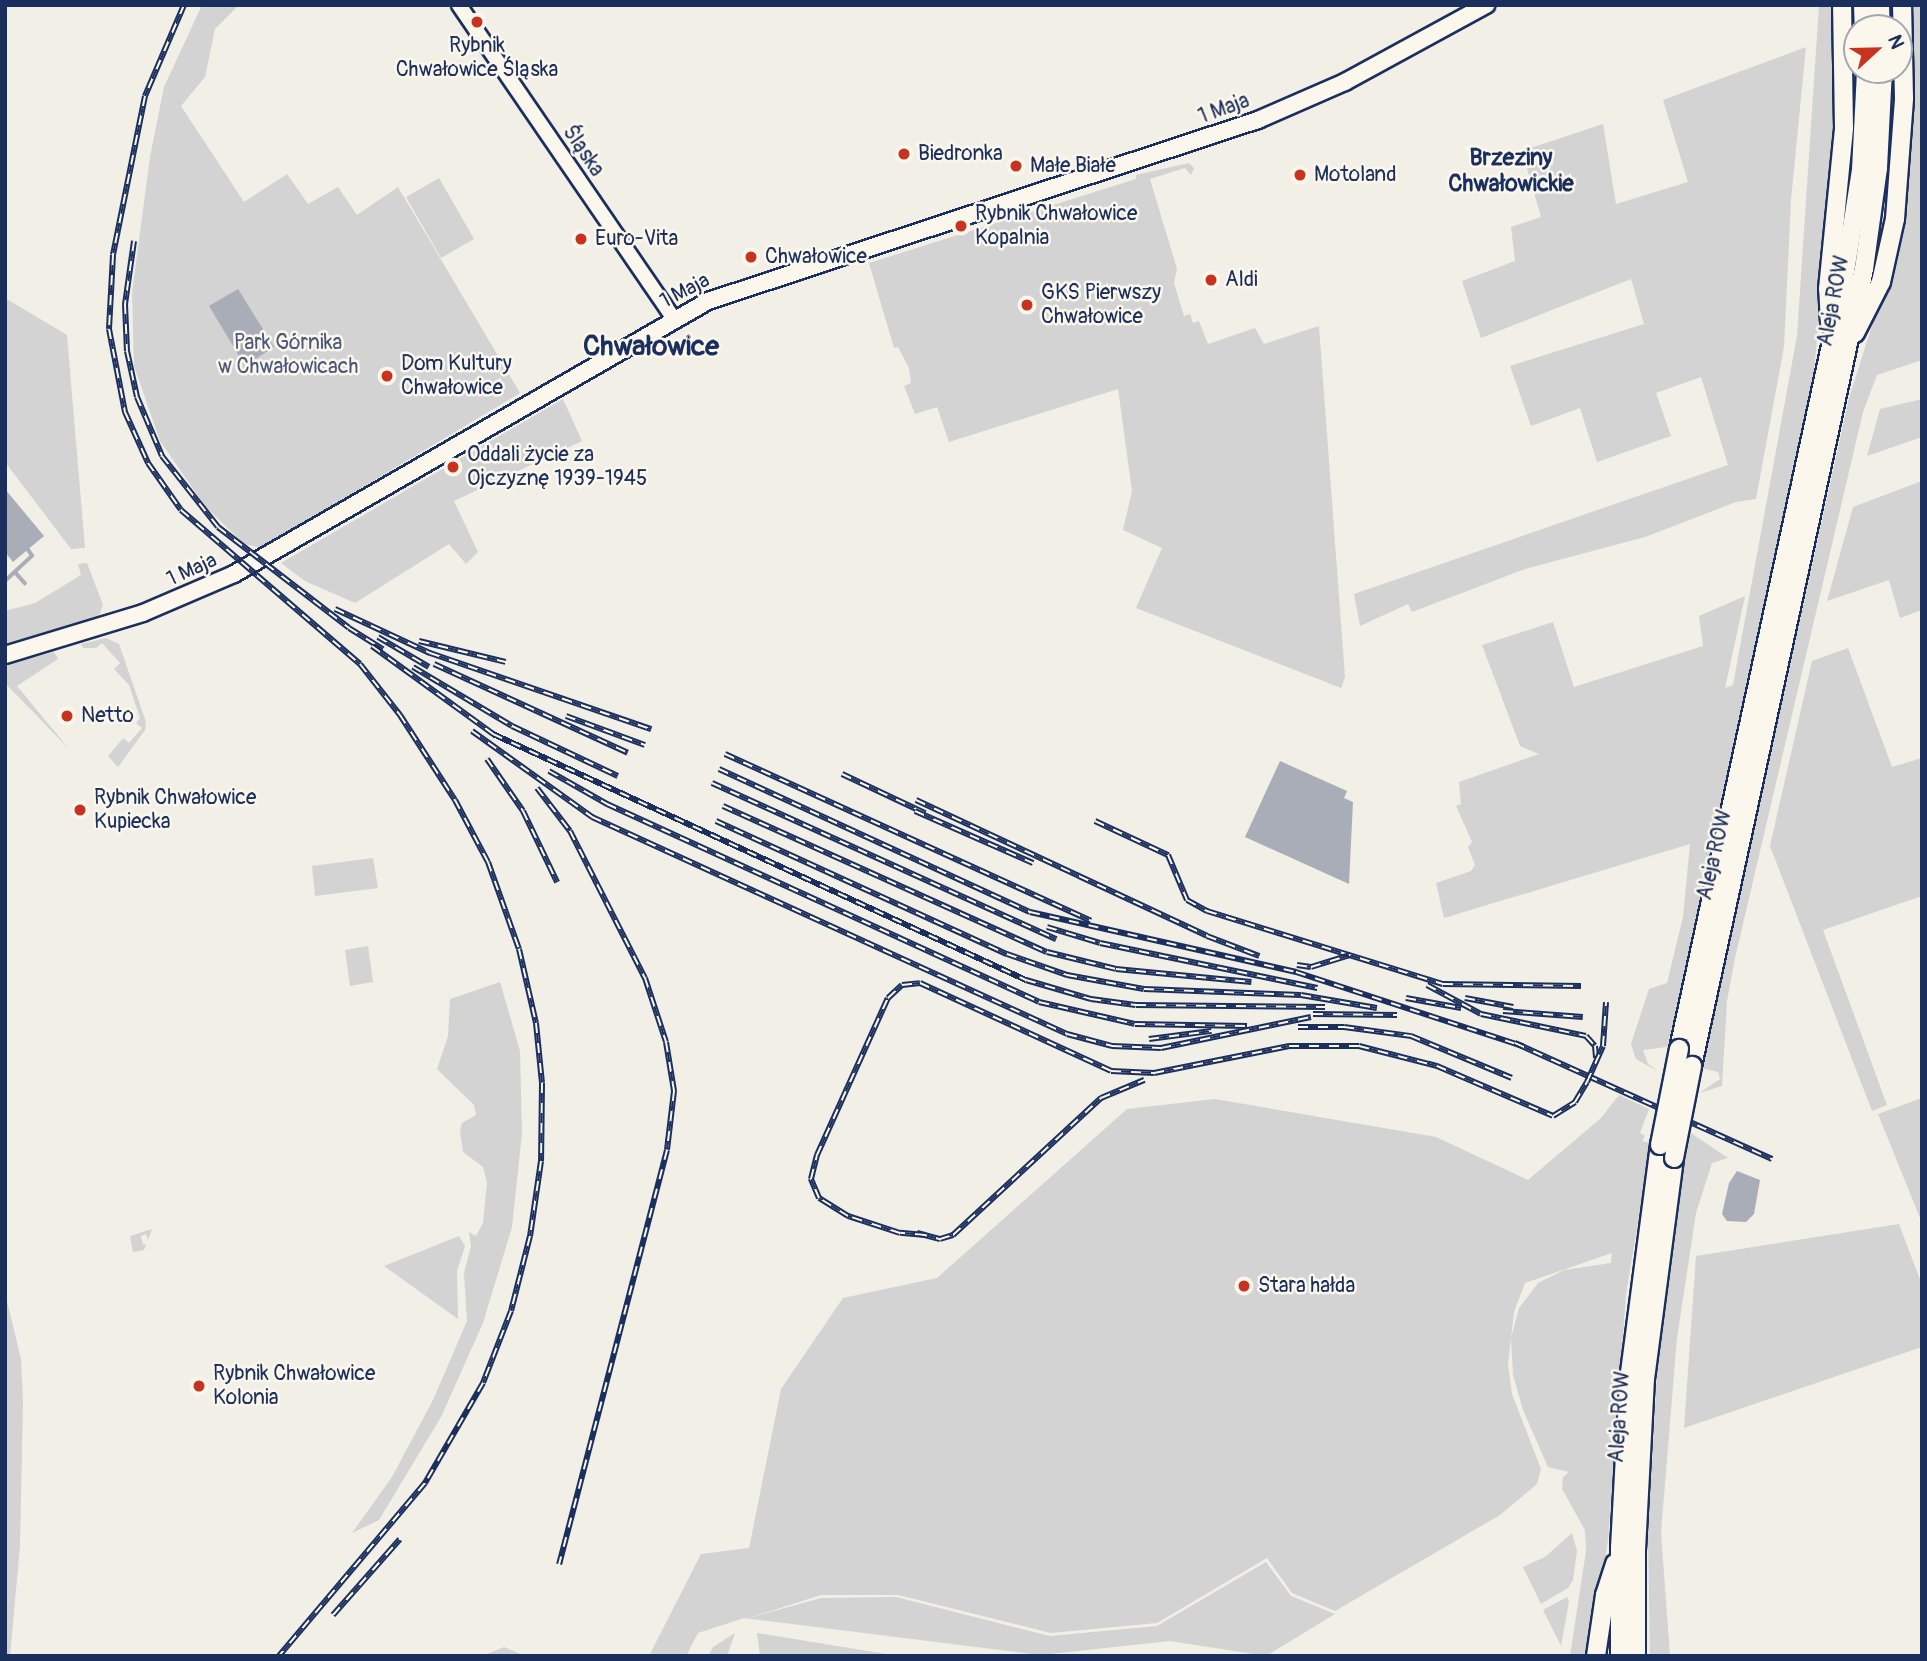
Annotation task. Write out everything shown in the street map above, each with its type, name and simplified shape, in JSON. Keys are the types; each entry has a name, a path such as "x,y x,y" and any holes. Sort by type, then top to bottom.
{"main road":[{"name":"1 Maja","path":"5,655 142,613 234,574 470,442 674,319 742,288 1187,145 1345,82 1486,5"},
{"path":"1840,346 1828,289 1845,100 1842,5"},
{"path":"1840,346 1872,304 1895,219 1905,98 1902,5"},
{"name":"Aleja ROW","path":"1636,1656 1637,1516 1645,1379 1674,1158 1840,346 1857,205 1865,84"},
{"name":"Aleja ROW","path":"1620,1656 1620,1548 1630,1367 1660,1144 1679,1049 1840,346 1874,210 1882,84"},
{"path":"1596,1656 1605,1595 1620,1548"}],"street":[{"name":"Śląska","path":"459,5 674,319"}],"green space":[{"name":"Park Górnika w Chwałowicach","path":"202,5 239,5 215,29 205,77 181,106 244,202 287,174 308,204 338,187 357,215 398,187 520,393 261,548 244,544 205,506 160,441 134,366 132,293 150,157 164,87"},
{"path":"1819,5 1837,5 1839,102 1814,372 1687,971 1667,1047 1643,1050 1648,1064 1659,1072 1636,1059 1631,1044 1649,989 1667,983 1683,917 1690,844 1444,918 1436,883 1471,871 1475,865 1468,847 1472,842 1456,806 1461,804 1459,782 1539,754 1520,746 1482,645 1553,622 1574,687 1703,646 1699,616 1745,596 1725,688 1733,685 1797,336"},
{"path":"1908,5 1922,5 1922,360 1877,375 1863,412 1735,958 1727,1001 1722,1086 1699,1093 1720,1079 1718,1072 1701,1068 1849,398 1883,291 1901,84 1913,84 1913,14 1907,14"},
{"path":"1806,47 1791,200 1784,347 1756,499 1736,502 1645,537 1525,569 1412,612 1408,604 1360,626 1354,594 1728,465 1701,377 1656,393 1671,436 1597,462 1580,408 1531,426 1510,366 1644,324 1631,279 1481,338 1462,281 1515,261 1511,227 1541,217 1522,151 1603,124 1616,204 1688,182 1663,100"},
{"path":"1189,163 1194,168 1191,175 1185,168 1150,179 1177,269 1174,283 1184,316 1190,314 1193,323 1199,321 1208,344 1255,328 1264,344 1319,326 1345,677 1341,688 1136,608 1162,548 1123,530 1132,491 1118,389 949,442 937,407 915,414 904,386 911,383 909,368 898,347 894,348 869,263 1136,179 1136,175"},
{"path":"439,178 474,239 441,258 406,197"},
{"path":"5,298 67,335 85,548 71,549 5,462"},
{"path":"563,399 582,441 454,501 478,552 466,564 449,544 355,603 305,581 281,563"},
{"path":"1922,399 1922,437 1867,456 1880,409"},
{"path":"1922,481 1922,610 1900,618 1889,580 1827,601 1853,507"},
{"path":"87,563 103,605 99,616 5,645 5,611 35,603 81,575 78,564"},
{"path":"106,638 119,644 146,722 145,730 118,767 108,756 123,738 129,743 142,728 136,723 140,718 129,685 114,669 120,663 102,643 96,648 83,648 81,644"},
{"path":"1848,648 1892,767 1922,758 1922,896 1823,930 1887,1105 1872,1111 1770,846 1812,661"},
{"path":"54,652 58,659 17,686 70,750 5,683 5,665"},
{"path":"373,858 378,888 315,896 312,866"},
{"path":"368,946 373,982 350,986 345,950"},
{"path":"500,982 520,1051 522,1133 512,1227 483,1323 441,1417 379,1520 352,1533 392,1477 433,1400 467,1321 464,1273 471,1246 469,1232 476,1236 483,1223 487,1182 483,1167 463,1152 460,1131 462,1123 476,1115 474,1105 437,1069 448,1036 450,999"},
{"path":"1619,1095 1649,1109 1640,1133 1645,1136 1642,1141 1651,1143 1626,1294 1608,1540 1591,1656 1570,1656 1586,1551 1585,1530 1562,1489 1563,1477 1569,1472 1548,1467 1523,1410 1513,1375 1511,1338 1508,1364 1512,1394 1541,1469 1537,1484 1500,1515 1335,1611 1292,1593 1267,1558 1157,1623 1051,1633 898,1595 821,1595 698,1633 686,1656 649,1656 701,1554 749,1548 781,1389 843,1298 937,1278 1127,1109 1215,1099 1436,1137 1528,1180 1601,1118","holes":["1612,1253 1611,1263 1564,1270 1538,1283 1519,1308 1511,1338 1514,1312 1525,1283"]},
{"path":"1922,1098 1922,1223 1878,1114"},
{"path":"1691,1133 1728,1158 1712,1163 1696,1213 1677,1338 1661,1532 1670,1656 1650,1656 1648,1534 1659,1339 1679,1189"},
{"path":"1899,1224 1922,1285 1922,1347 1684,1428 1696,1256"},
{"path":"152,1229 148,1240 146,1234 141,1236 143,1245 146,1244 144,1250 133,1252 130,1236"},
{"path":"459,1236 465,1246 457,1271 458,1319 384,1266"},
{"path":"5,1293 21,1359 23,1402 20,1546 10,1656 5,1656"},
{"path":"1572,1533 1577,1551 1573,1580 1568,1588 1541,1604 1523,1567 1545,1557"},
{"path":"1266,1562 1291,1596 1335,1614 1266,1656 1170,1641 1041,1655 747,1618 821,1598 896,1597 1050,1636 1157,1626"},
{"path":"1567,1597 1569,1602 1561,1646 1543,1610"},
{"path":"735,1633 727,1656 708,1656 713,1647"},
{"path":"757,1633 899,1656 760,1656"},
{"path":"504,1647 525,1656 482,1656"}],"shaded area":[{"path":"238,289 274,347 245,366 209,306"},
{"path":"5,489 44,536 13,562 5,552"},
{"path":"1280,761 1347,791 1344,798 1353,802 1349,884 1245,837"},
{"path":"1737,1171 1760,1180 1754,1214 1746,1222 1727,1221 1722,1214 1729,1183"}],"waterway":[{"path":"5,581 32,556 28,550"},
{"path":"15,572 25,583"}],"railway":[{"path":"184,5 145,96 113,255 109,329 125,412 148,463 181,510 360,664 400,715 455,800 488,862 519,949 536,1023 542,1083 541,1161 530,1236 511,1311 483,1383 425,1483 279,1656"},
{"path":"134,241 125,304 127,351 137,397 162,456 218,527 349,628 383,649"},
{"path":"335,609 430,653 651,729"},
{"path":"378,637 429,667"},
{"path":"419,641 506,662"},
{"path":"372,646 493,734 1026,980 1091,999 1136,1005 1325,1007"},
{"path":"434,664 628,753"},
{"path":"413,667 512,726 618,776"},
{"path":"566,716 645,745"},
{"path":"472,731 592,817 1067,1034 1112,1046 1161,1048 1311,1017"},
{"path":"725,754 1091,921"},
{"path":"487,759 523,811 557,882"},
{"path":"719,769 1030,912 1296,972 1523,1046"},
{"path":"549,771 607,804 1039,1002 1135,1024 1247,1026"},
{"path":"842,774 925,813"},
{"path":"712,783 1056,939"},
{"path":"537,788 570,831 645,978 666,1042 674,1091 667,1150 559,1564"},
{"path":"916,800 1207,936 1259,956"},
{"path":"723,806 1047,952 1116,969 1251,982"},
{"path":"915,811 1033,863"},
{"path":"716,821 1007,954 1067,975 1144,989 1301,995 1377,1008"},
{"path":"1095,821 1168,855 1187,900 1207,911 1443,984 1581,986"},
{"path":"1047,927 1100,943 1317,988"},
{"path":"1297,965 1311,967 1350,955"},
{"path":"925,1235 900,1233 848,1216 819,1198 811,1179 817,1155 888,998 902,985 920,983 1111,1071 1154,1073 1289,1046 1359,1046 1437,1066 1553,1116 1575,1102 1587,1082 1603,1046 1606,1002"},
{"path":"1427,985 1481,1014 1586,1036 1595,1046 1596,1058"},
{"path":"1406,998 1461,1008"},
{"path":"1465,998 1513,1007"},
{"path":"1503,1011 1583,1017"},
{"path":"1313,1014 1397,1015"},
{"path":"1298,1027 1344,1027 1411,1036 1512,1078"},
{"path":"1149,1039 1211,1031"},
{"path":"1515,1043 1772,1159"},
{"path":"917,1233 940,1239 953,1235 1101,1098 1144,1080"},
{"path":"333,1615 400,1539"}],"place":[{"name":"Rybnik Chwałowice Śląska","path":"477,22"},
{"name":"Biedronka","path":"904,154"},
{"name":"Małe Białe","path":"1016,166"},
{"name":"Motoland","path":"1300,175"},
{"name":"Rybnik Chwałowice Kopalnia","path":"961,226"},
{"name":"Euro-Vita","path":"581,239"},
{"name":"Chwałowice","path":"751,257"},
{"name":"Aldi","path":"1211,280"},
{"name":"GKS Pierwszy Chwałowice","path":"1027,305"},
{"name":"Dom Kultury Chwałowice","path":"387,376"},
{"name":"Oddali życie za Ojczyznę 1939-1945","path":"453,467"},
{"name":"Netto","path":"67,716"},
{"name":"Rybnik Chwałowice Kupiecka","path":"80,810"},
{"name":"Stara hałda","path":"1244,1286"},
{"name":"Rybnik Chwałowice Kolonia","path":"199,1386"}],"district":[{"name":"Brzeziny Chwałowickie","path":"1511,171"},
{"name":"Chwałowice","path":"651,347"}]}
